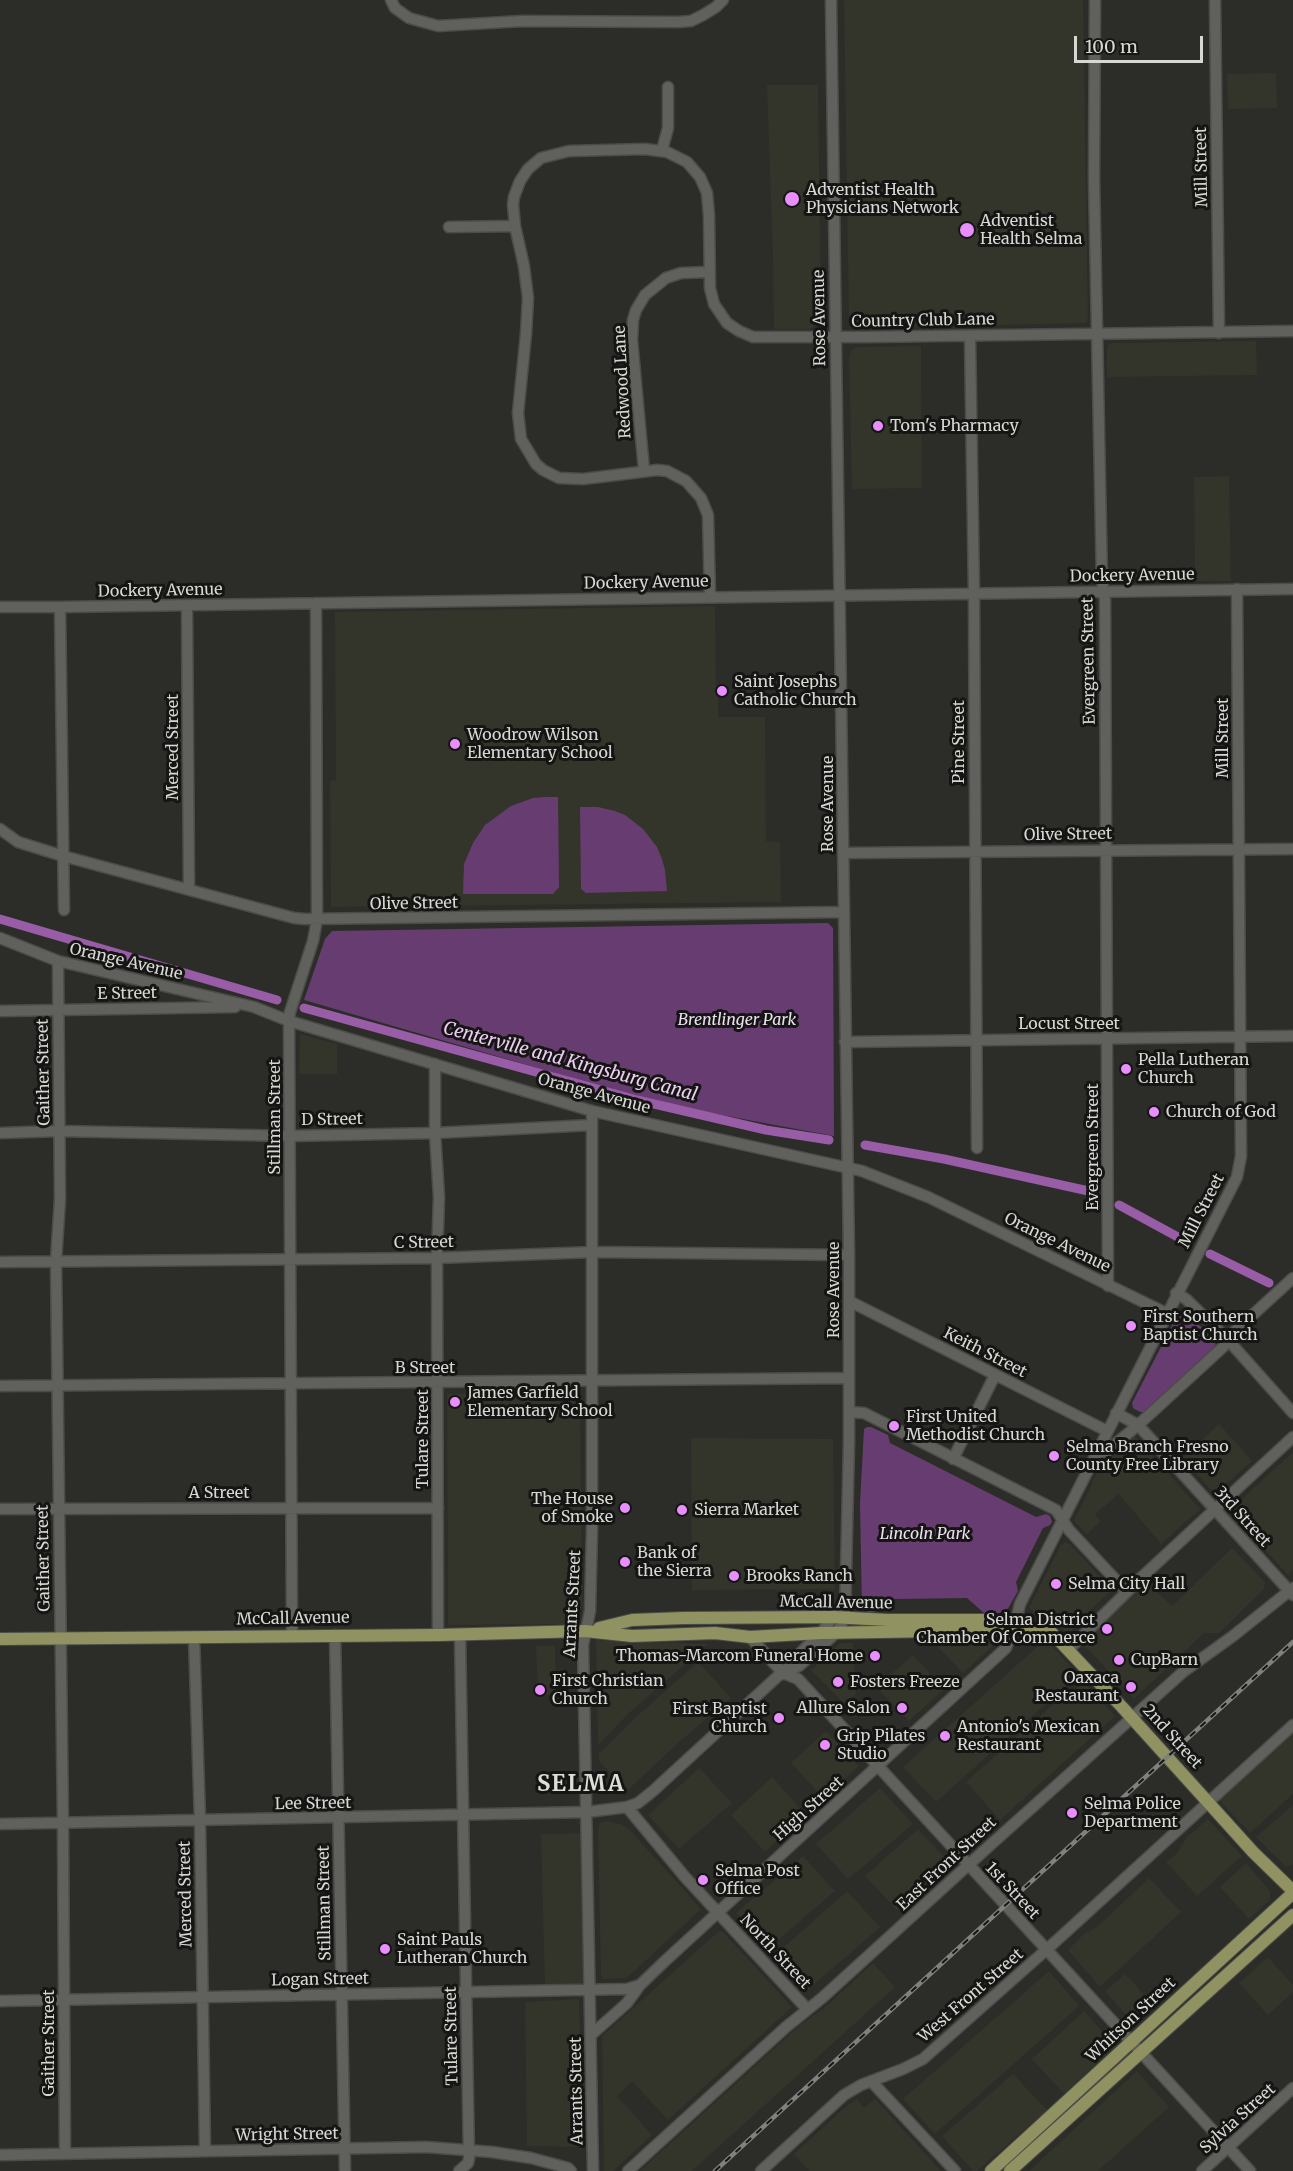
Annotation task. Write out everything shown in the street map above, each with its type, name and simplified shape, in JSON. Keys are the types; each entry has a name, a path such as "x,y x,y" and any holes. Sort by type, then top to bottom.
{"main road":[{"name":"McCall Avenue","path":"585,1631 642,1620 701,1617 759,1619 840,1614 888,1620 995,1620 1015,1625"},
{"name":"McCall Avenue","path":"0,1638 438,1635 585,1631 632,1636 715,1634 750,1637 821,1633 995,1630 1015,1625"},
{"name":"2nd Street","path":"1015,1625 1050,1632 1132,1718 1253,1852 1293,1892"},
{"name":"Whitson Street","path":"991,2171 1293,1892"},
{"name":"Whitson Street","path":"1010,2171 1293,1915"}],"street":[{"path":"390,0 395,8 409,18 438,26 522,21 691,21 716,7 723,0"},
{"name":"Rose Avenue","path":"831,0 849,1255 846,1582 840,1614"},
{"name":"Evergreen Street","path":"1095,0 1094,179 1102,582 1105,600 1108,1286"},
{"name":"Mill Street","path":"1215,0 1219,333"},
{"path":"662,150 668,128 668,87"},
{"name":"Country Club Lane","path":"710,597 709,523 700,498 686,481 668,471 644,470 583,479 566,479 543,470 525,448 519,428 518,413 528,298 513,205 516,188 528,169 541,158 569,151 662,150 687,162 695,169 704,184 708,202 709,272 714,304 727,323 739,332 761,338 1293,331"},
{"path":"449,227 515,226"},
{"name":"Redwood Lane","path":"644,470 632,340 636,310 645,295 666,278 681,273 709,272"},
{"name":"Pine Street","path":"970,336 977,1148"},
{"name":"Mill Street","path":"1015,1625 1020,1604 1240,1167 1237,589"},
{"name":"Dockery Avenue","path":"0,607 1293,589"},
{"name":"Stillman Street","path":"292,1635 289,1021 317,920 316,603"},
{"name":"Merced Street","path":"187,606 189,889"},
{"path":"60,607 64,910"},
{"name":"Olive Street","path":"0,829 18,842 63,856 294,918 317,920 844,912"},
{"name":"Olive Street","path":"843,853 1293,849"},
{"name":"Orange Avenue","path":"0,938 58,961 254,1007 289,1021 592,1111 848,1168 928,1197 1166,1314"},
{"name":"Gaither Street","path":"58,961 60,1199 56,1261 65,2154"},
{"name":"E Street","path":"0,1011 254,1007"},
{"name":"Locust Street","path":"845,1042 1293,1036"},
{"name":"Tulare Street","path":"435,1064 435,1133 439,1197 437,1258 438,1635"},
{"name":"Arrants Street","path":"592,1111 590,1611 584,1645 593,2171"},
{"name":"D Street","path":"0,1133 60,1131 290,1136 435,1133 592,1125"},
{"name":"C Street","path":"0,1262 437,1258 592,1252 849,1255"},
{"path":"1096,1453 1107,1451 1138,1425 1223,1347 1234,1332 1293,1278"},
{"path":"1176,1293 1186,1299 1228,1340 1293,1413"},
{"name":"Keith Street","path":"849,1301 1107,1431"},
{"path":"953,1460 995,1375"},
{"name":"B Street","path":"0,1386 849,1378"},
{"path":"849,1412 864,1413 953,1460 1056,1510 1083,1545 1127,1592"},
{"name":"3rd Street","path":"1116,1413 1138,1425 1292,1591"},
{"path":"1068,1650 1293,1437"},
{"name":"A Street","path":"0,1509 438,1508"},
{"name":"East Front Street","path":"628,2171 1192,1665 1292,1591"},
{"path":"783,1673 792,1661 840,1614"},
{"path":"627,1807 638,1803 653,1791 778,1676 800,1666 836,1633 840,1614"},
{"name":"High Street","path":"591,2035 627,2003 640,1984 1006,1648 1015,1625"},
{"name":"Tulare Street","path":"460,1634 469,2149"},
{"name":"Stillman Street","path":"334,1635 345,2171"},
{"name":"Merced Street","path":"195,1636 205,2151"},
{"name":"1st Street","path":"750,1637 783,1673 797,1678 1250,2171"},
{"name":"West Front Street","path":"762,2171 844,2095 871,2080 923,2059 1293,1725"},
{"name":"Lee Street","path":"0,1824 338,1819 587,1812 627,1807"},
{"name":"North Street","path":"627,1807 718,1912 807,2008"},
{"name":"Logan Street","path":"0,2001 631,1989 640,1984"},
{"path":"871,2080 955,2171"},
{"name":"Sylvia Street","path":"1202,2171 1293,2088"},
{"name":"Wright Street","path":"0,2155 426,2147 469,2149 531,2158 568,2170"},
{"path":"459,2171 468,2163 469,2149"}],"shaded area":[{"name":"Adventist Health Selma","path":"844,0 1083,0 1088,318 1086,323 859,328 849,323"},
{"path":"1276,73 1277,108 1228,109 1227,74"},
{"path":"767,85 818,85 821,315 818,324 810,329 774,329"},
{"path":"1256,341 1257,375 1107,377 1107,351 1108,345 1112,343"},
{"path":"921,346 922,488 852,489 849,358 851,351 857,347"},
{"path":"1229,476 1231,581 1195,581 1194,477"},
{"path":"715,606 718,717 765,717 766,841 780,842 781,902 331,907 330,781 336,780 335,612"},
{"path":"300,1034 337,1044 337,1074 299,1074"},
{"path":"580,1393 582,1604 579,1615 571,1622 563,1624 448,1625 447,1394"},
{"path":"1219,1424 1252,1461 1215,1494 1182,1458"},
{"path":"1135,1436 1200,1509 1161,1544 1119,1494 1095,1514 1101,1521 1087,1534 1074,1521 1100,1467"},
{"path":"691,1438 833,1439 835,1589 692,1590"},
{"path":"1293,1452 1293,1570 1288,1575 1229,1511"},
{"path":"1065,1542 1070,1544 1112,1590 1075,1624 1069,1637 1059,1623 1038,1616 1029,1608 1061,1545"},
{"path":"1232,1548 1265,1582 1264,1589 1219,1633 1204,1633 1134,1699 1088,1649 1080,1645 1077,1635 1099,1610 1138,1574 1172,1606"},
{"path":"1046,1639 1078,1675 936,1802 903,1767"},
{"path":"596,1640 708,1644 630,1712 598,1745"},
{"path":"931,1640 986,1640 993,1642 994,1645 963,1673"},
{"path":"841,1643 853,1643 856,1694 844,1704 811,1670"},
{"path":"536,1646 555,1646 556,1695 538,1695"},
{"path":"913,1655 944,1689 909,1721 876,1687"},
{"path":"698,1662 731,1698 679,1742 627,1791 599,1761 599,1754 635,1718"},
{"path":"1084,1682 1115,1716 1000,1820 966,1782 1051,1706 1066,1698"},
{"path":"826,1731 859,1766 824,1799 791,1763"},
{"path":"1293,1731 1293,1794 1250,1833 1217,1798"},
{"path":"699,1768 732,1803 679,1849 648,1815"},
{"path":"772,1777 806,1815 765,1852 731,1815"},
{"path":"880,1788 913,1824 848,1879 816,1844"},
{"path":"1293,1805 1293,1864 1286,1867 1256,1837"},
{"path":"1208,1819 1242,1856 1197,1896 1166,1862 1176,1854 1187,1837"},
{"path":"605,1821 621,1824 629,1829 701,1909 627,1978 603,1979 601,1975 598,1829 600,1823"},
{"path":"918,1829 951,1864 897,1910 865,1876"},
{"path":"589,1833 594,1988 545,1989 541,1834"},
{"path":"803,1856 835,1891 769,1948 736,1913"},
{"path":"1246,1863 1270,1891 1270,1900 1249,1919 1220,1887"},
{"path":"1149,1878 1181,1912 1100,1987 1068,1950 1084,1934 1098,1926"},
{"path":"847,1891 880,1927 808,1990 775,1955"},
{"path":"719,1931 723,1932 792,2007 668,2120 632,2081 617,2096 652,2135 613,2171 604,2171 602,2036"},
{"path":"1268,1957 1293,1985 1293,1992 1268,2015 1239,1983"},
{"path":"873,1963 895,1987 692,2171 640,2171 801,2024 823,2009"},
{"path":"1049,1971 1079,2006 935,2134 903,2099"},
{"path":"1125,1974 1154,2005 1134,2024 1105,1991"},
{"path":"579,1999 583,2143 578,2147 527,2146 525,2002"},
{"path":"1084,2011 1115,2046 1064,2094 1032,2059"},
{"path":"1137,2071 1169,2107 1098,2171 1029,2171"},
{"path":"1013,2074 1047,2110 977,2171 973,2171 942,2136"},
{"path":"857,2099 864,2108 875,2099 941,2171 809,2171 794,2154"}],"green space":[{"path":"558,797 559,887 553,894 463,894 464,864 473,843 485,825 511,806 533,798"},
{"path":"580,807 598,807 615,811 625,815 643,829 657,847 662,859 667,891 586,893 581,889"},
{"name":"Brentlinger Park","path":"828,923 833,928 834,1136 711,1113 620,1092 304,1000 325,939 332,931"},
{"path":"1188,1313 1215,1342 1216,1347 1144,1412 1140,1412 1133,1408 1132,1403 1178,1314"},
{"name":"Lincoln Park","path":"867,1427 888,1435 890,1443 1036,1517 1046,1514 1050,1516 1052,1522 1043,1528 1016,1582 1018,1591 1007,1610 999,1613 984,1613 967,1598 894,1599 873,1613 862,1610 860,1504 864,1429"}],"waterway":[{"name":"Centerville and Kingsburg Canal","path":"0,919 277,1000"},
{"name":"Centerville and Kingsburg Canal","path":"304,1008 637,1100 766,1130 829,1140"},
{"name":"Centerville and Kingsburg Canal","path":"865,1145 944,1159 1093,1192"},
{"name":"Centerville and Kingsburg Canal","path":"1119,1205 1187,1242"},
{"name":"Centerville and Kingsburg Canal","path":"1210,1254 1269,1283"}],"railway":[{"path":"715,2171 1293,1642"}],"place":[{"name":"Adventist Health Physicians Network","path":"792,199"},
{"name":"Adventist Health Selma","path":"967,230"},
{"name":"Tom's Pharmacy","path":"878,426"},
{"name":"Saint Josephs Catholic Church","path":"722,691"},
{"name":"Woodrow Wilson Elementary School","path":"455,744"},
{"name":"Pella Lutheran Church","path":"1126,1069"},
{"name":"Church of God","path":"1154,1112"},
{"name":"First Southern Baptist Church","path":"1131,1326"},
{"name":"James Garfield Elementary School","path":"455,1402"},
{"name":"First United Methodist Church","path":"894,1426"},
{"name":"Selma Branch Fresno County Free Library","path":"1054,1456"},
{"name":"The House of Smoke","path":"625,1508"},
{"name":"Sierra Market","path":"682,1510"},
{"name":"Bank of the Sierra","path":"625,1562"},
{"name":"Brooks Ranch","path":"734,1576"},
{"name":"Selma City Hall","path":"1056,1584"},
{"name":"Selma District Chamber Of Commerce","path":"1107,1629"},
{"name":"Thomas-Marcom Funeral Home","path":"875,1656"},
{"name":"CupBarn","path":"1119,1660"},
{"name":"Fosters Freeze","path":"838,1682"},
{"name":"Oaxaca Restaurant","path":"1131,1687"},
{"name":"First Christian Church","path":"540,1690"},
{"name":"Allure Salon","path":"902,1708"},
{"name":"First Baptist Church","path":"779,1718"},
{"name":"Antonio's Mexican Restaurant","path":"945,1736"},
{"name":"Grip Pilates Studio","path":"825,1745"},
{"name":"Selma Police Department","path":"1072,1813"},
{"name":"Selma Post Office","path":"703,1880"},
{"name":"Saint Pauls Lutheran Church","path":"385,1949"}],"district":[{"name":"SELMA","path":"581,1785"}]}
